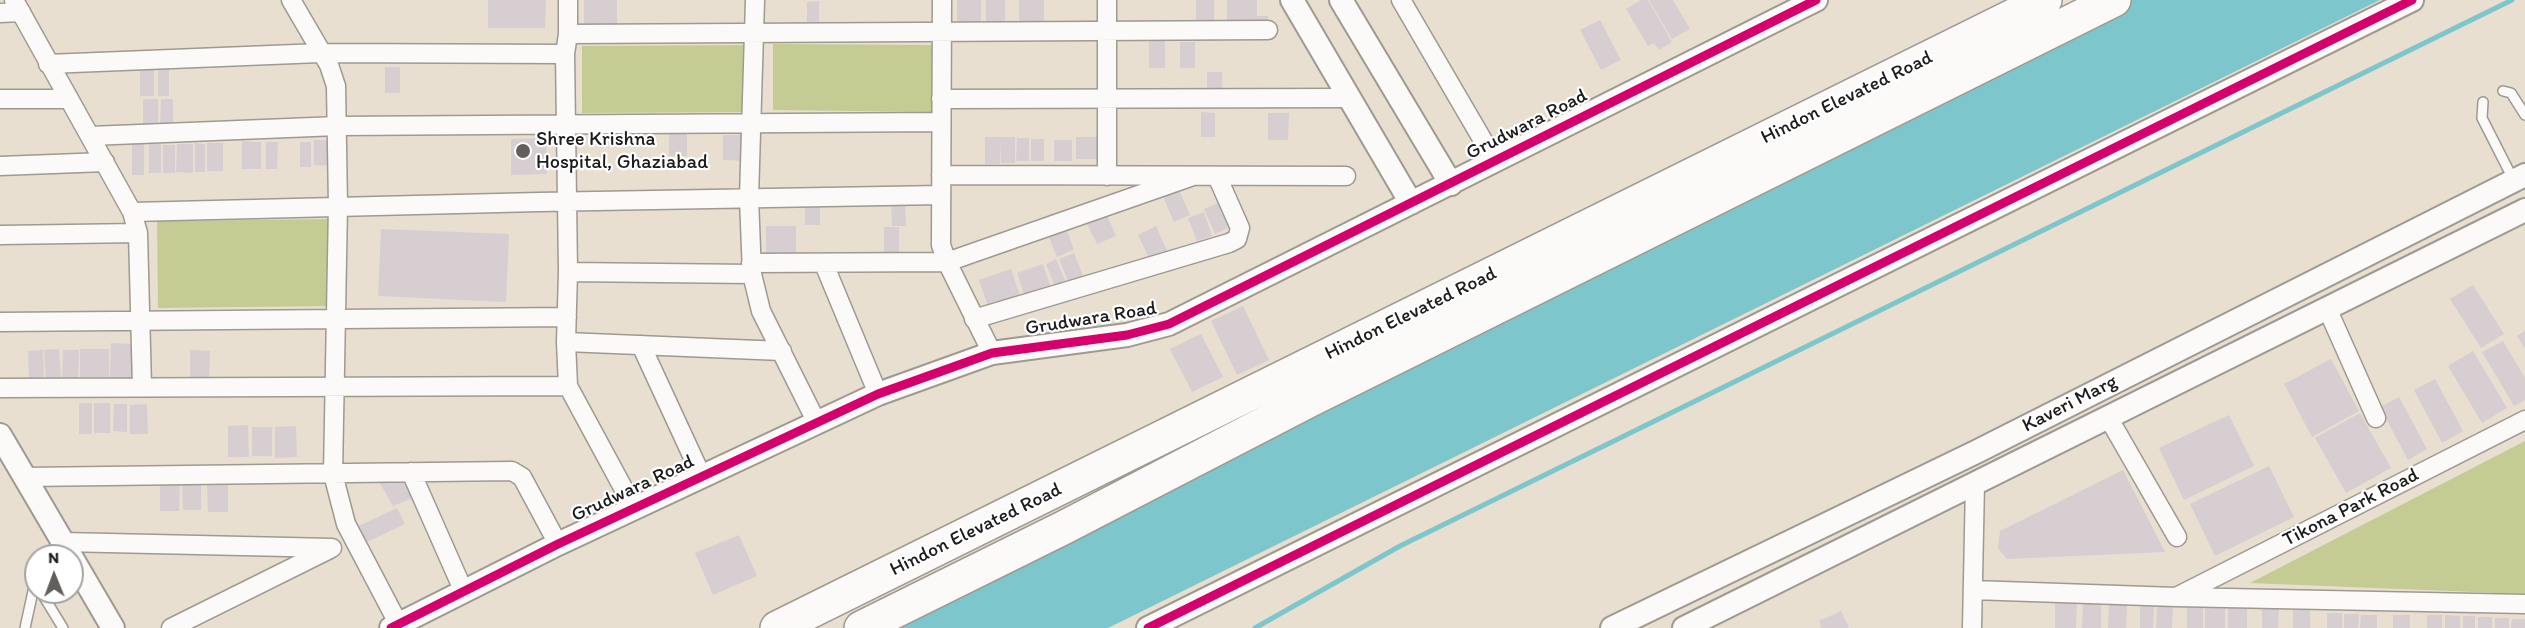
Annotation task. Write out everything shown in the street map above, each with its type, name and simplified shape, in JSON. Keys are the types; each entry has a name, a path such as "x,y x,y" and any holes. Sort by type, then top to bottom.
{"highway":[{"name":"Hindon Elevated Road","path":"777,628 2045,0"},
{"name":"Hindon Elevated Road","path":"861,628 1063,528 1310,400 2114,0"}],"street":[{"path":"291,0 329,65 336,86 338,206 333,474 346,524 395,626"},
{"path":"568,0 568,33 565,54 568,386 634,508"},
{"path":"756,0 749,198 752,268 760,311 817,423"},
{"path":"942,0 941,245 947,262 992,353"},
{"path":"1107,0 1107,176"},
{"path":"1292,0 1411,203"},
{"path":"1341,0 1451,184"},
{"path":"1401,0 1495,161"},
{"name":"Grudwara Road","path":"395,626 558,544 878,394 992,353 1127,335 1169,324 1816,0"},
{"path":"1148,628 2412,0"},
{"path":"0,13 17,6 132,212 138,233 142,387"},
{"path":"568,33 755,34 1268,30"},
{"path":"48,64 320,53 565,54"},
{"path":"941,99 1349,98"},
{"path":"0,99 68,99"},
{"path":"90,136 338,126 941,122"},
{"path":"0,166 105,162"},
{"path":"941,175 1346,177"},
{"path":"568,272 947,262 1193,176"},
{"path":"974,319 1237,239 1240,228 1217,176"},
{"name":"Kaveri Marg","path":"1612,628 1976,452 2519,178"},
{"path":"132,212 568,201 941,195"},
{"name":"Kaveri Marg","path":"1684,628 2525,210"},
{"path":"0,235 138,233"},
{"path":"824,264 878,394"},
{"path":"2327,308 2376,417"},
{"path":"0,322 567,317"},
{"path":"566,342 782,351"},
{"path":"641,345 702,477"},
{"path":"0,388 568,386"},
{"path":"2108,417 2177,537"},
{"name":"Tikona Park Road","path":"2176,597 2525,420"},
{"path":"1,439 63,544"},
{"path":"25,477 512,471 522,477 558,544"},
{"path":"411,472 464,592"},
{"path":"1972,628 1975,483"},
{"path":"171,628 353,538"},
{"path":"84,552 332,548"},
{"path":"84,579 113,628"},
{"name":"Tikona Park Road","path":"1973,590 2176,597 2525,604"}],"lane":[{"path":"2503,91 2511,93 2525,115"},
{"path":"2483,102 2482,118 2519,178"},
{"path":"25,628 31,604"},
{"path":"48,604 63,628"}],"green space":[{"path":"773,44 933,45 932,112 773,110"},
{"path":"752,45 752,112 582,113 582,46"},
{"path":"332,219 333,306 158,308 157,221"},
{"path":"2525,441 2525,594 2250,583"}],"water":[{"path":"2118,0 2380,0 1108,628 843,628"}],"building":[{"path":"488,0 546,0 545,28 488,28"},
{"path":"584,0 617,0 617,28 584,29"},
{"path":"957,0 981,0 981,27 957,26"},
{"path":"986,0 1005,0 1005,27 986,27"},
{"path":"1019,0 1044,0 1044,27 1019,27"},
{"path":"1196,0 1214,0 1214,27 1196,27"},
{"path":"1227,0 1257,0 1257,16 1268,16 1268,29 1227,29"},
{"path":"1641,0 1648,0 1672,42 1659,50 1654,43 1648,46 1626,9"},
{"path":"1649,0 1673,0 1690,29 1672,39"},
{"path":"819,1 819,30 807,31 807,2"},
{"path":"1600,20 1621,60 1601,70 1580,30"},
{"path":"1149,40 1165,40 1165,68 1149,68"},
{"path":"1180,42 1195,42 1195,68 1180,68"},
{"path":"385,67 400,67 400,93 385,93"},
{"path":"169,68 169,96 158,96 158,69"},
{"path":"140,69 154,69 154,96 140,96"},
{"path":"1207,72 1222,72 1222,98 1207,98"},
{"path":"143,99 158,99 158,129 143,128"},
{"path":"161,99 173,99 173,128 160,128"},
{"path":"1201,112 1215,113 1215,137 1201,137"},
{"path":"1268,113 1289,113 1288,140 1268,140"},
{"path":"669,131 687,131 687,156 669,156"},
{"path":"723,135 746,135 746,161 723,160"},
{"path":"985,137 1015,137 1015,163 1001,163 1000,141 1000,164 985,164"},
{"path":"1076,137 1098,137 1098,159 1076,159"},
{"path":"546,138 547,174 511,175 511,139"},
{"path":"1017,138 1029,138 1029,161 1016,161"},
{"path":"1031,139 1044,139 1044,161 1031,161"},
{"path":"314,140 334,140 334,166 314,165"},
{"path":"1054,140 1072,140 1072,161 1054,161"},
{"path":"242,141 261,142 261,169 242,169"},
{"path":"266,142 278,142 277,169 266,169"},
{"path":"300,142 311,142 311,167 300,167"},
{"path":"132,143 144,143 144,175 132,175"},
{"path":"195,143 205,144 205,172 195,172"},
{"path":"207,143 223,143 223,171 207,171"},
{"path":"149,144 161,144 161,173 149,173"},
{"path":"177,144 193,144 193,173 176,172"},
{"path":"163,145 175,145 175,173 163,173"},
{"path":"1178,188 1190,215 1174,222 1162,194"},
{"path":"905,198 906,226 892,226 891,199"},
{"path":"805,200 820,200 820,225 805,225"},
{"path":"1218,203 1228,228 1215,234 1204,209"},
{"path":"1204,212 1212,236 1197,241 1188,218"},
{"path":"1106,213 1116,236 1097,244 1086,222"},
{"path":"1065,225 1074,250 1057,257 1047,232"},
{"path":"766,226 796,226 796,257 766,256"},
{"path":"1156,226 1167,251 1150,260 1138,235"},
{"path":"884,227 899,227 899,256 884,256"},
{"path":"381,229 509,234 506,302 378,296"},
{"path":"1074,253 1084,278 1069,284 1059,259"},
{"path":"1056,259 1067,285 1056,289 1046,264"},
{"path":"1043,264 1052,291 1026,300 1017,273"},
{"path":"1011,269 1021,299 989,309 979,280"},
{"path":"2473,285 2504,334 2481,348 2450,299"},
{"path":"1243,306 1269,360 1237,375 1211,321"},
{"path":"2525,331 2525,349 2517,336"},
{"path":"1201,334 1223,377 1192,392 1170,349"},
{"path":"2503,341 2525,378 2525,400 2514,406 2482,352"},
{"path":"111,343 134,344 133,379 110,378"},
{"path":"59,349 61,380 46,380 44,350"},
{"path":"80,349 109,349 109,377 80,377"},
{"path":"43,350 44,379 29,380 28,351"},
{"path":"63,350 79,350 78,382 62,382"},
{"path":"190,350 210,351 209,384 190,383"},
{"path":"2473,351 2507,408 2482,423 2448,366"},
{"path":"2331,359 2359,411 2312,437 2284,384"},
{"path":"2435,379 2463,431 2442,443 2414,390"},
{"path":"2399,397 2427,449 2408,460 2380,407"},
{"path":"79,403 92,403 92,434 79,434"},
{"path":"94,403 110,403 110,433 94,433"},
{"path":"114,404 127,404 127,432 113,431"},
{"path":"147,404 148,434 130,434 130,405"},
{"path":"2360,413 2391,468 2346,493 2315,438"},
{"path":"2229,415 2254,466 2184,500 2159,448"},
{"path":"248,425 249,457 228,457 228,426"},
{"path":"296,426 297,457 275,458 275,427"},
{"path":"252,427 272,427 272,456 252,456"},
{"path":"2269,466 2294,517 2215,556 2190,504"},
{"path":"2123,470 2165,552 2007,559 1998,548 2000,531"},
{"path":"406,474 415,497 393,506 377,478"},
{"path":"160,481 180,481 179,511 160,511"},
{"path":"182,482 201,482 201,510 183,510"},
{"path":"207,483 228,483 228,512 208,512"},
{"path":"397,508 405,524 367,542 359,526"},
{"path":"739,535 757,576 713,595 695,553"},
{"path":"2083,600 2101,601 2101,628 2082,628"},
{"path":"2055,601 2077,601 2076,628 2055,628"},
{"path":"2109,603 2127,603 2126,628 2108,628"},
{"path":"2140,603 2154,603 2153,628 2140,628"},
{"path":"2157,605 2173,605 2172,628 2156,628"},
{"path":"2187,607 2203,607 2203,628 2187,628"},
{"path":"2205,607 2225,608 2225,628 2205,628"},
{"path":"2228,607 2247,608 2247,628 2228,628"},
{"path":"2262,608 2279,608 2278,628 2262,628"},
{"path":"2293,610 2310,610 2310,628 2293,628"},
{"path":"1841,611 1849,628 1822,628 1819,621"},
{"path":"2327,613 2342,613 2342,628 2327,628"},
{"path":"2344,614 2359,614 2358,628 2344,628"},
{"path":"2361,615 2377,615 2377,628 2360,628"},
{"path":"2393,615 2410,615 2410,628 2393,628"},
{"path":"2427,615 2442,615 2442,628 2427,628"},
{"path":"2445,615 2460,616 2460,628 2445,628"},
{"path":"2463,616 2475,616 2475,628 2463,628"},
{"path":"2478,617 2492,617 2492,628 2478,628"},
{"path":"2495,618 2509,618 2509,628 2495,628"},
{"path":"2512,619 2525,619 2525,628 2511,628"}],"waterway":[{"path":"1255,628 1400,546 2512,0"}],"cycle path":[{"path":"391,628 558,544 878,394 992,353 1127,335 1169,324 1816,0"},
{"path":"1148,628 2412,0"}],"place":[{"name":"Shree Krishna Hospital, Ghaziabad","path":"523,151"}]}
